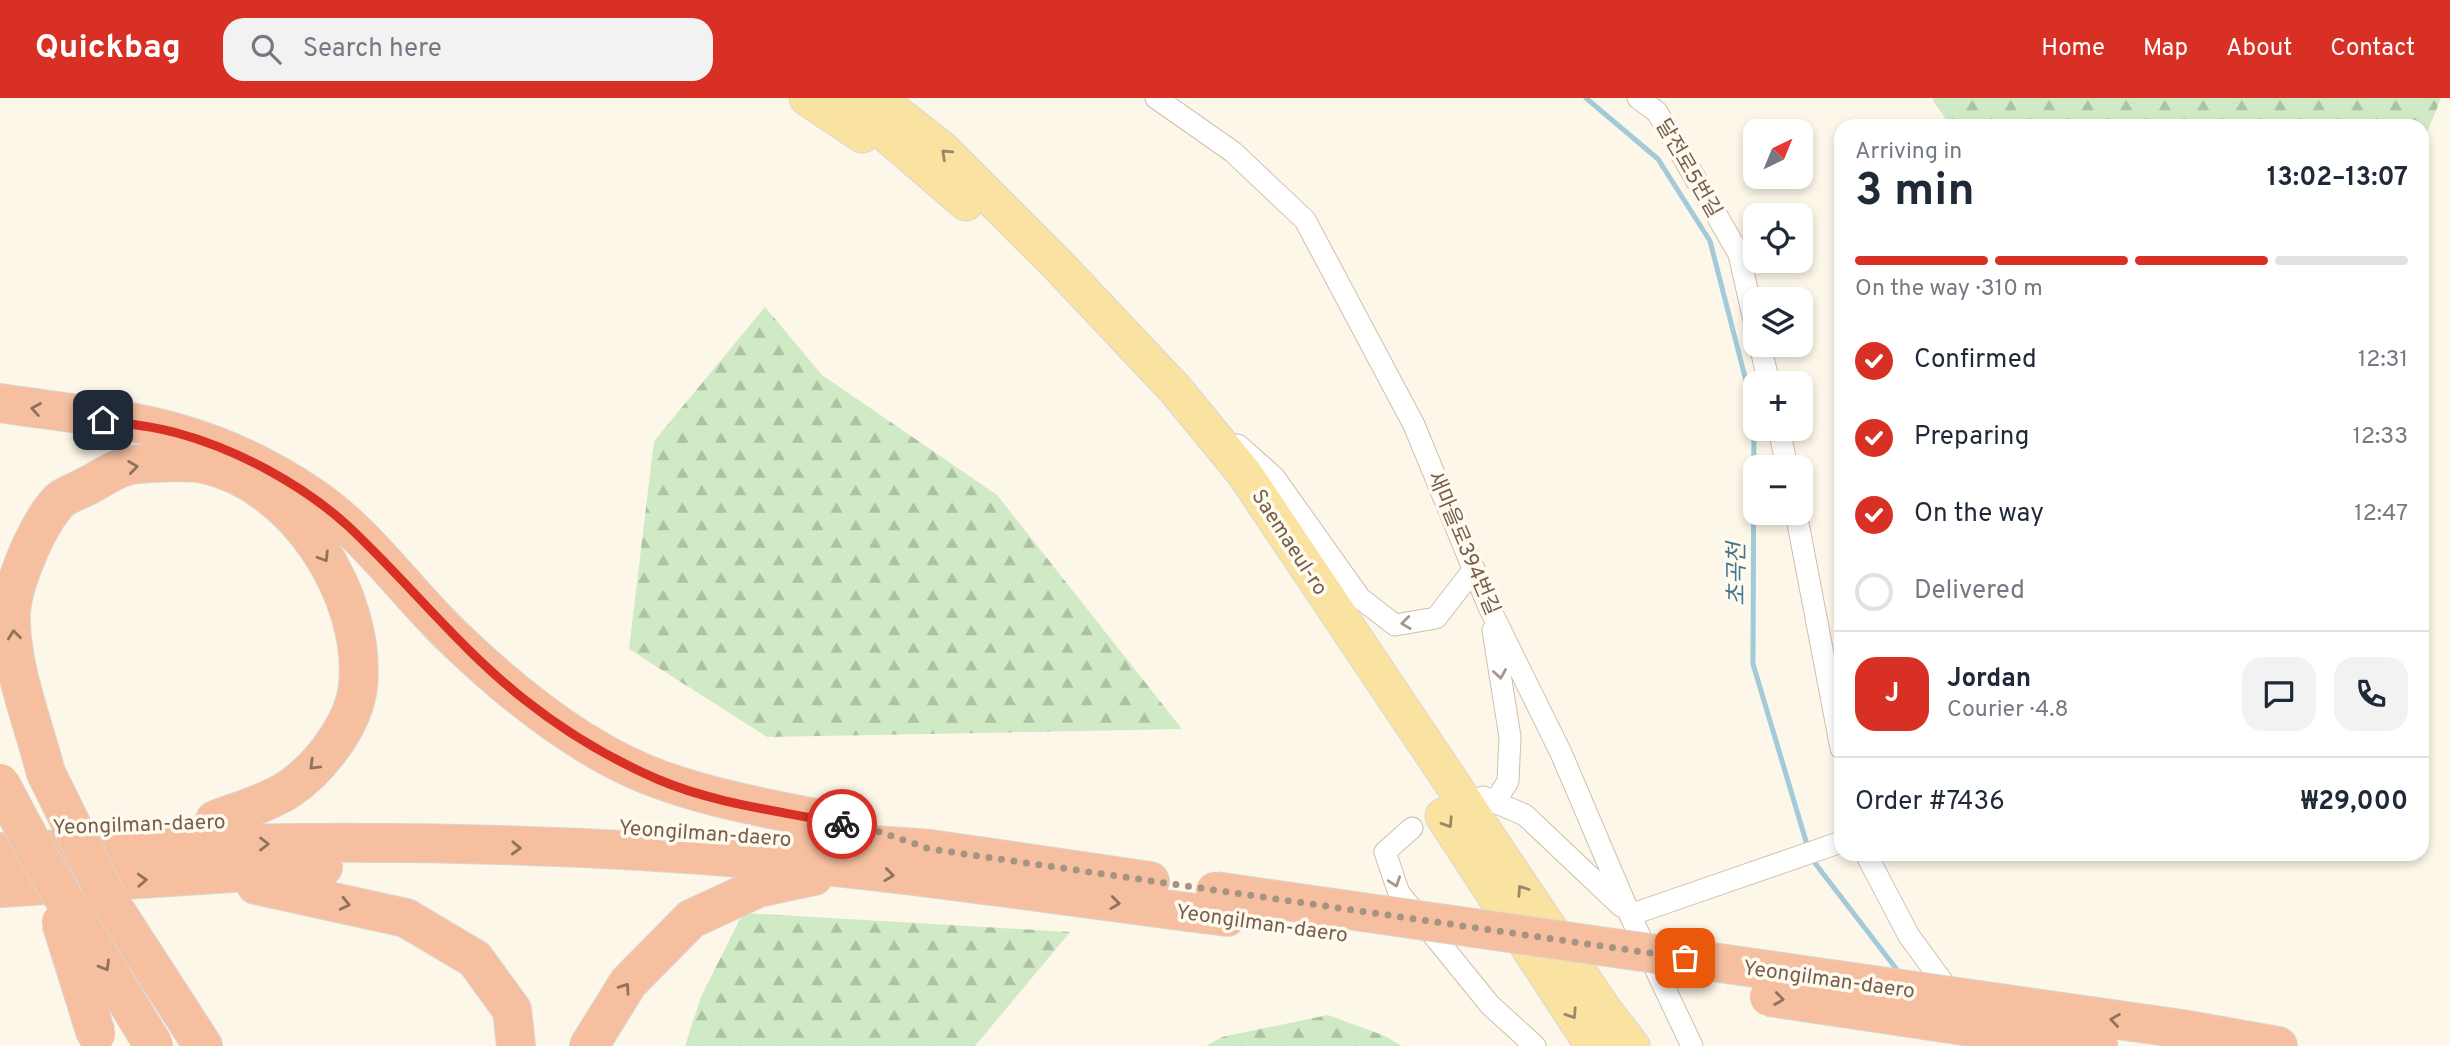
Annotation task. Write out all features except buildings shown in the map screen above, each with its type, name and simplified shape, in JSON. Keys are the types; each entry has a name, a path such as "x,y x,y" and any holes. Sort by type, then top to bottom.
{"highway":[{"path":"0,403 176,432 218,447 311,496 347,525 452,636 526,701 582,740 658,779 716,798 877,831 930,849"},
{"path":"46,773 15,648 11,612 23,561 60,500 126,466 203,463 250,481 293,517 321,550 344,589 355,646 358,686 349,716 325,755 288,790 215,820"},
{"path":"0,681 108,899 203,1046"},
{"path":"0,783 44,866 154,1046"},
{"name":"Yeongilman-daero","path":"0,832 103,822 345,818 535,821 930,849 1221,904 2099,1046"},
{"name":"Yeongilman-daero","path":"0,852 145,844 456,846 631,851 1221,904 2182,1029 2278,1046"},
{"path":"0,888 205,876 388,861 456,846"},
{"path":"44,866 97,1040"},
{"path":"589,1046 628,982 691,919 758,888 842,869"},
{"path":"205,876 406,918 475,959 512,1010 516,1046"}],"main road":[{"path":"807,98 1016,244"},
{"name":"Saemaeul-ro","path":"844,98 1016,244 1185,428 1262,529 1400,750 1593,1046"},
{"name":"Saemaeul-ro","path":"877,98 942,149 1175,389 1244,473 1447,779 1604,1010 1632,1046"}],"street":[{"name":"새마을로394번길","path":"1156,98 1233,152 1305,220 1414,425 1489,607 1561,753 1630,915 1692,1046"},
{"name":"달전로5번길","path":"1638,98 1657,112 1739,254 1746,287"},
{"path":"1175,389 1274,477 1360,598 1395,625 1436,618 1474,569"},
{"path":"1798,525 1834,711"},
{"path":"1489,607 1510,737 1508,781 1488,799 1525,815 1630,915 1834,844"},
{"path":"1412,828 1385,852 1399,893 1490,1005 1535,1046"},
{"path":"1870,861 1909,936 1989,1046"}],"green space":[{"path":"1932,98 2441,98 2429,128 2429,119 1946,119"},
{"path":"765,307 822,375 997,495 1182,729 767,737 629,649 654,441"},
{"path":"743,913 1070,932 975,1046 685,1046 701,997"},
{"path":"1328,1015 1385,1036 1402,1046 1206,1046 1222,1037"}],"waterway":[{"name":"초곡천","path":"1586,98 1658,159 1710,241 1754,412 1753,664 1808,848"},
{"name":"초곡천","path":"1811,858 1901,975"}],"way so far":[{"path":"842,824 877,831 930,849 1685,958"}],"route":[{"path":"103,420 176,432 218,447 311,496 347,525 452,636 484,665 526,701 582,740 658,779 716,798 842,824"}]}
